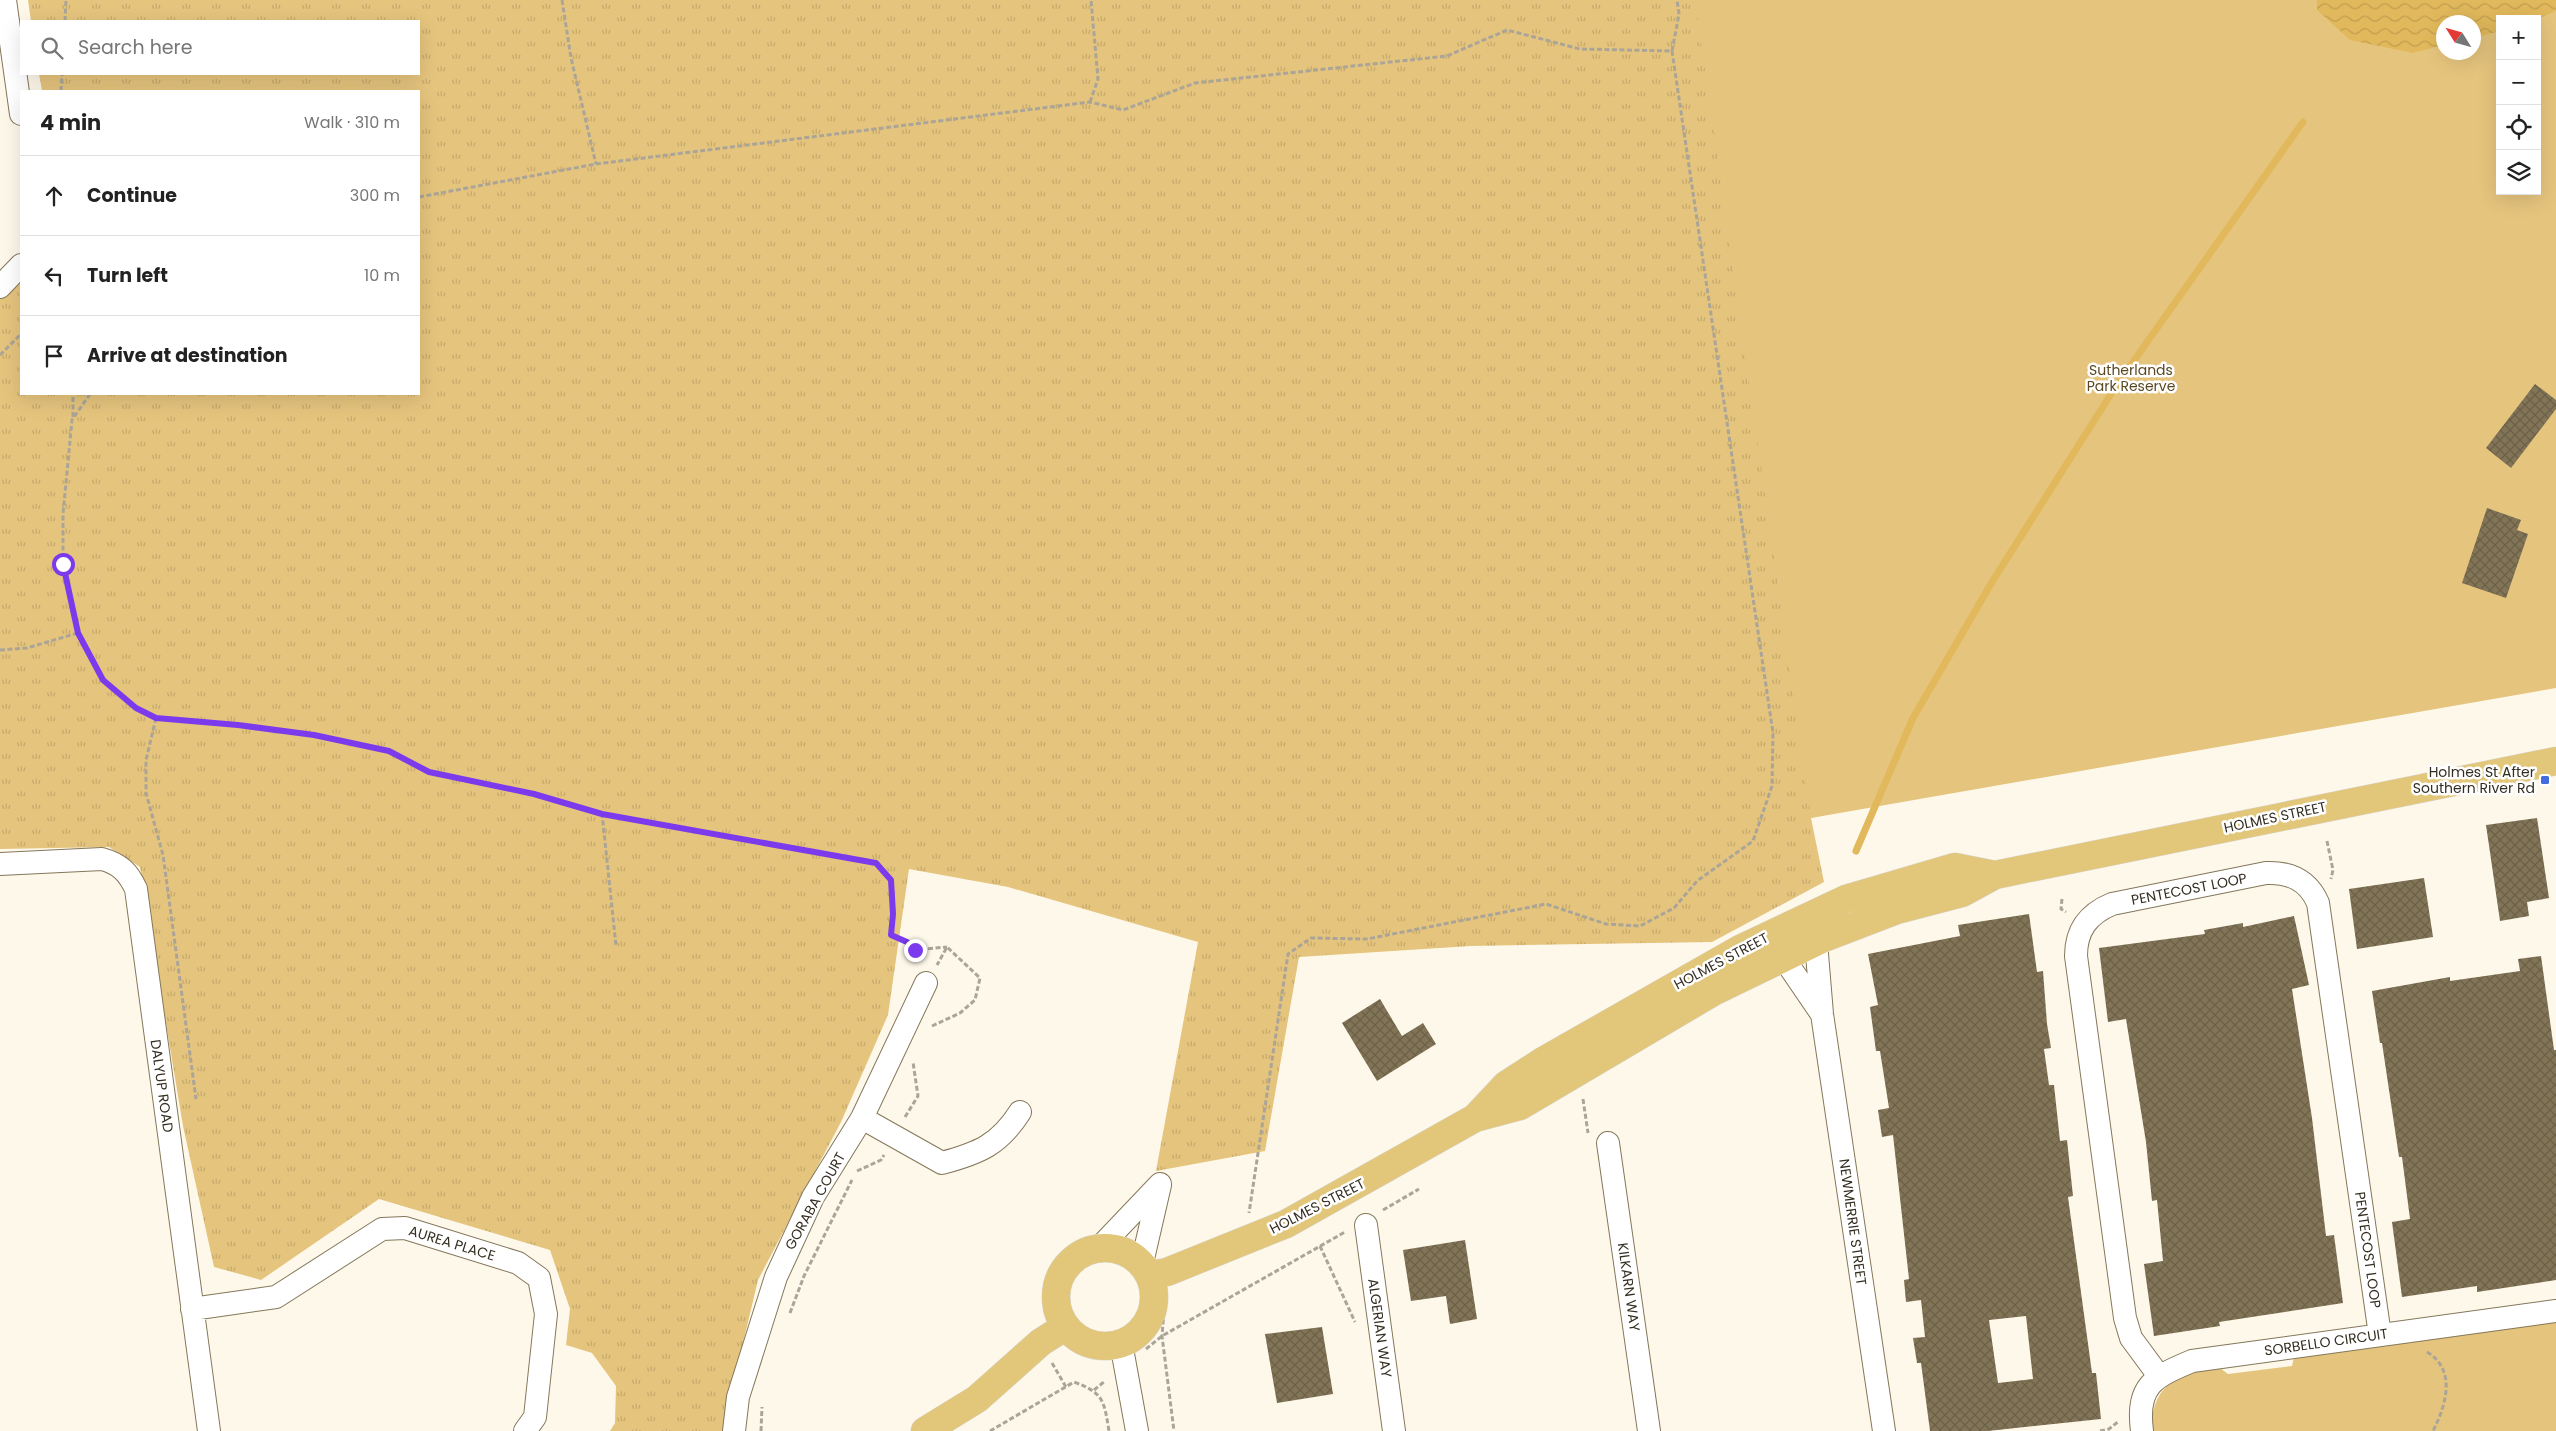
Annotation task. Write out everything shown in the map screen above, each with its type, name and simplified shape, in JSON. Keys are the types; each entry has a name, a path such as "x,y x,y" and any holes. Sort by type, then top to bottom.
{"main road":[{"name":"HOLMES STREET","path":"1146,1269 1167,1272 1286,1224 1475,1118 1520,1106 1714,992 1776,947 1811,930 1962,893 1995,875 2556,761"},
{"path":"1100,1247 1116,1248 1130,1254 1146,1269 1154,1289 1154,1304 1150,1318 1142,1330 1121,1343 1102,1346 1088,1344 1076,1337 1065,1327 1058,1314 1055,1299 1060,1277 1073,1258 1086,1250 1100,1247"},
{"path":"925,1431 977,1399 1041,1342 1065,1327"}],"street":[{"path":"5,0 20,107"},
{"path":"0,287 20,266"},
{"name":"DALYUP ROAD","path":"0,864 102,859 116,863 129,874 136,889 208,1431"},
{"name":"PENTECOST LOOP","path":"2158,1376 2131,1338 2126,1318 2076,956 2076,942 2084,924 2092,914 2112,904 2266,873 2291,876 2303,882 2312,890 2318,903 2380,1334"},
{"name":"NEWMERRIE STREET","path":"1811,930 1884,1431"},
{"name":"NEWMERRIE STREET","path":"1776,947 1822,1014"},
{"name":"GORABA COURT","path":"734,1431 738,1397 776,1277 813,1197 862,1118 926,983"},
{"path":"862,1118 942,1163 972,1155 991,1145 1002,1135 1020,1112"},
{"name":"KILKARN WAY","path":"1608,1144 1649,1431"},
{"path":"1100,1247 1160,1184 1146,1269"},
{"name":"ALGERIAN WAY","path":"1366,1225 1394,1431"},
{"name":"AUREA PLACE","path":"192,1309 276,1297 382,1229 404,1228 518,1263 539,1278 546,1314 535,1417 525,1431"},
{"name":"SORBELLO CIRCUIT","path":"2158,1376 2192,1361 2556,1311"},
{"path":"1121,1343 1137,1431"},
{"path":"2142,1431 2142,1401 2158,1376"}],"path":[{"path":"65,20 66,0"},
{"path":"562,0 571,58 596,164"},
{"path":"1090,102 1098,79 1091,0"},
{"path":"1249,1213 1288,954 1311,938 1367,939 1546,904 1606,924 1640,926 1674,908 1696,881 1753,841 1772,786 1773,733 1672,51 1679,14 1677,0"},
{"path":"420,197 596,164 1090,102 1123,110 1195,83 1447,56 1507,30 1580,48 1672,51"},
{"path":"61,90 62,75"},
{"path":"0,355 20,335"},
{"path":"73,395 63,514 63,564 78,633 103,680 136,708 156,718 238,725 314,735 389,751 429,772 534,794 602,814 876,863 891,880 893,914 891,935 907,942 915,950 947,947 980,978 974,1000 960,1013 934,1024 929,1030"},
{"path":"72,420 89,395"},
{"path":"0,650 27,648 78,633"},
{"path":"156,718 146,760 146,793 163,855 196,1099"},
{"path":"602,814 616,946"},
{"path":"2328,841 2333,870 2328,884"},
{"path":"2062,899 2061,909 2068,914"},
{"path":"926,983 947,947"},
{"path":"788,1320 804,1276 857,1171 881,1160 918,1096 913,1060"},
{"path":"1174,1431 1162,1336 1320,1246 1356,1330"},
{"path":"2422,1350 2441,1363 2446,1378 2445,1401 2433,1431"},
{"path":"990,1431 1074,1382 1094,1390 1105,1407 1109,1431"},
{"path":"761,1431 762,1398"}],"green space":[{"path":"28,0 2556,0 2541,15 2496,15 2496,65 1861,806 1811,818 1824,882 1712,942 1471,946 1299,957 1265,1151 1156,1171 1198,942 1008,887 909,869 888,1015 841,1122 758,1280 722,1431 610,1431 615,1423 616,1386 592,1353 566,1345 570,1309 550,1250 379,1199 261,1280 214,1267 183,1126 140,867 109,847 0,849 0,294 20,271 20,395 420,395 420,90 42,90 39,75 420,75 420,20 31,20"},
{"name":"Sutherlands Park Reserve","path":"1695,0 2556,0 2556,688 1811,818"},
{"path":"2556,1321 2556,1431 2152,1431 2156,1402 2162,1391 2180,1377 2192,1373 2220,1368 2228,1374 2292,1366 2294,1357"}],"water":[{"path":"2317,0 2556,0 2556,11 2541,17 2541,15 2496,15 2496,32 2481,36 2481,15 2436,15 2436,47 2413,53 2350,40 2317,10"}],"building":[{"path":"2535,384 2556,400 2556,409 2511,468 2486,448"},
{"path":"2487,508 2521,520 2517,530 2528,534 2506,598 2462,583"},
{"path":"2537,818 2549,898 2527,902 2529,916 2500,921 2486,825"},
{"path":"2424,878 2433,937 2357,949 2349,889"},
{"path":"2029,914 2037,972 2043,971 2051,1048 2044,1049 2049,1085 2054,1085 2060,1141 2067,1140 2073,1196 2068,1197 2092,1373 2096,1373 2101,1419 1988,1431 1930,1431 1921,1363 1917,1363 1913,1338 1925,1337 1921,1300 1906,1302 1904,1280 1909,1279 1893,1135 1882,1137 1878,1110 1889,1108 1880,1051 1876,1051 1870,1007 1878,1005 1868,954 1960,936 1958,925","holes":["2026,1316 2033,1379 1998,1383 1989,1320"]},
{"path":"2294,916 2309,985 2292,989 2312,1118 2326,1236 2334,1235 2343,1303 2219,1322 2220,1326 2154,1336 2144,1264 2163,1261 2157,1200 2152,1201 2146,1142 2126,1019 2108,1022 2099,948 2205,934 2204,930 2243,923 2243,927"},
{"path":"2541,956 2554,1050 2556,1050 2556,1280 2477,1292 2477,1286 2402,1297 2392,1222 2410,1219 2402,1157 2399,1157 2382,1043 2380,1043 2372,991 2450,977 2450,981 2520,971 2518,959"},
{"path":"1380,999 1402,1036 1423,1023 1436,1044 1377,1081 1342,1023"},
{"path":"1465,1240 1477,1319 1450,1324 1446,1296 1411,1301 1403,1250"},
{"path":"1322,1327 1333,1394 1277,1403 1265,1334"}],"waterway":[{"path":"1856,851 1913,718 1992,582 2116,386 2303,122"}],"place":[{"name":"Holmes St After Southern River Rd","path":"2545,780"}],"route":[{"path":"63,564 78,633 103,680 136,708 156,718 238,725 314,735 389,751 429,772 534,794 602,814 876,863 891,880 893,914 891,935 907,942 915,950"}]}
